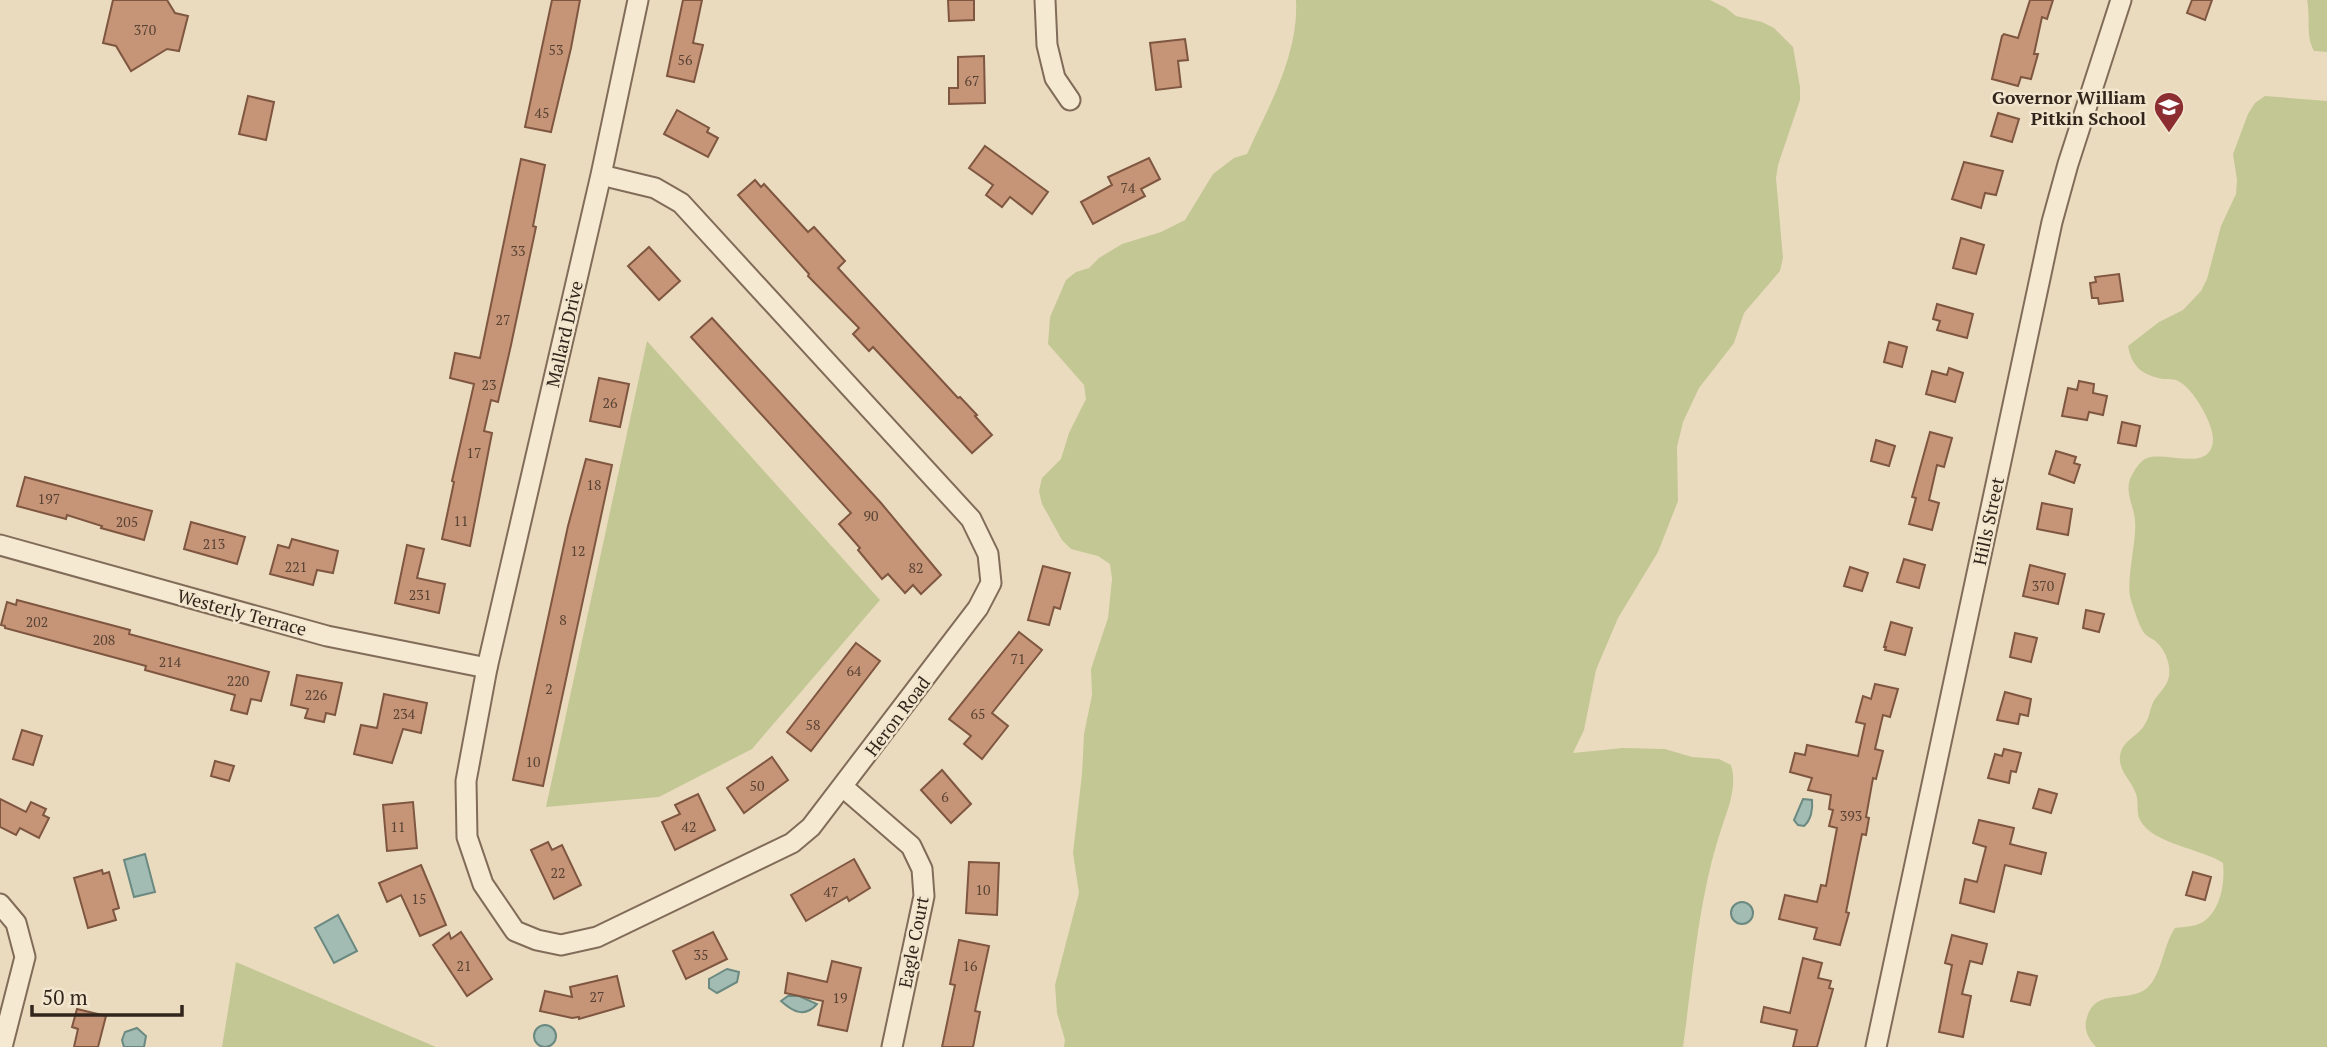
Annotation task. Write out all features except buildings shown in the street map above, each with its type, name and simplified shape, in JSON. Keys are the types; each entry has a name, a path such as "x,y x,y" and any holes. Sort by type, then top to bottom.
{"street":[{"name":"Mallard Drive","path":"487,668 601,175 638,0"},
{"path":"1045,0 1047,45 1055,78 1070,100"},
{"name":"Hills Street","path":"1876,1047 2052,222 2121,0"},
{"name":"Heron Road","path":"487,668 466,781 467,838 483,884 515,931 537,940 561,945 597,937 792,842 811,827 978,608 991,583 988,554 971,519 681,203 655,188 601,175"},
{"name":"Westerly Terrace","path":"0,545 327,636 487,668"},
{"name":"Eagle Court","path":"842,787 911,846 922,869 924,896 892,1047"},
{"path":"0,904 16,923 25,957 2,1047"}],"green space":[{"path":"1296,0 1710,0 1736,16 1762,22 1774,28 1793,47 1800,100 1776,178 1783,258 1780,271 1744,313 1734,343 1699,388 1683,422 1677,447 1678,501 1658,552 1618,618 1596,670 1584,730 1573,753 1623,748 1665,749 1692,757 1719,759 1731,765 1732,791 1706,885 1683,1047 1064,1047 1055,985 1079,893 1073,853 1084,734 1092,695 1091,669 1108,618 1112,579 1110,564 1098,556 1071,549 1062,540 1042,504 1039,491 1042,478 1061,459 1069,433 1086,399 1084,385 1048,344 1050,317 1066,280 1076,272 1089,268 1099,258 1122,244 1161,232 1185,220 1213,174 1234,158 1247,154 1288,60 1296,20"},
{"path":"2307,0 2327,0 2327,52 2314,51 2311,45"},
{"path":"2265,96 2327,101 2327,1047 2096,1047 2086,1029 2091,1008 2105,999 2139,993 2147,988 2156,976 2175,928 2197,924 2209,917 2218,903 2222,887 2223,863 2155,835 2146,828 2139,817 2136,794 2120,761 2121,751 2145,724 2153,702 2168,681 2169,673 2164,652 2157,642 2143,631 2131,600 2129,583 2135,530 2129,492 2130,481 2136,468 2145,459 2196,459 2211,450 2213,439 2206,415 2190,391 2176,380 2156,377 2139,369 2128,346 2159,322 2183,310 2201,291 2207,279 2221,226 2236,194 2233,154 2248,114 2255,103"},
{"path":"647,341 880,600 752,749 659,797 546,807"},
{"path":"236,962 436,1047 222,1047"}],"water":[{"path":"1803,799 1812,800 1810,818 1804,826 1798,825 1794,820"},
{"path":"145,854 155,892 134,897 124,860"},
{"path":"1742,902 1750,905 1753,913 1750,921 1742,924 1734,921 1731,913 1734,905"},
{"path":"338,915 357,951 334,963 315,928"},
{"path":"727,969 739,972 737,982 717,993 709,988 709,979"},
{"path":"788,996 799,996 817,1004 808,1011 799,1012 781,1001"},
{"path":"545,1025 553,1028 556,1036 553,1044 545,1047 537,1044 534,1036 537,1028"},
{"path":"137,1028 146,1036 144,1047 124,1047 122,1040 125,1032"}],"place":[{"name":"Governor William Pitkin School","path":"2169,134"}]}
